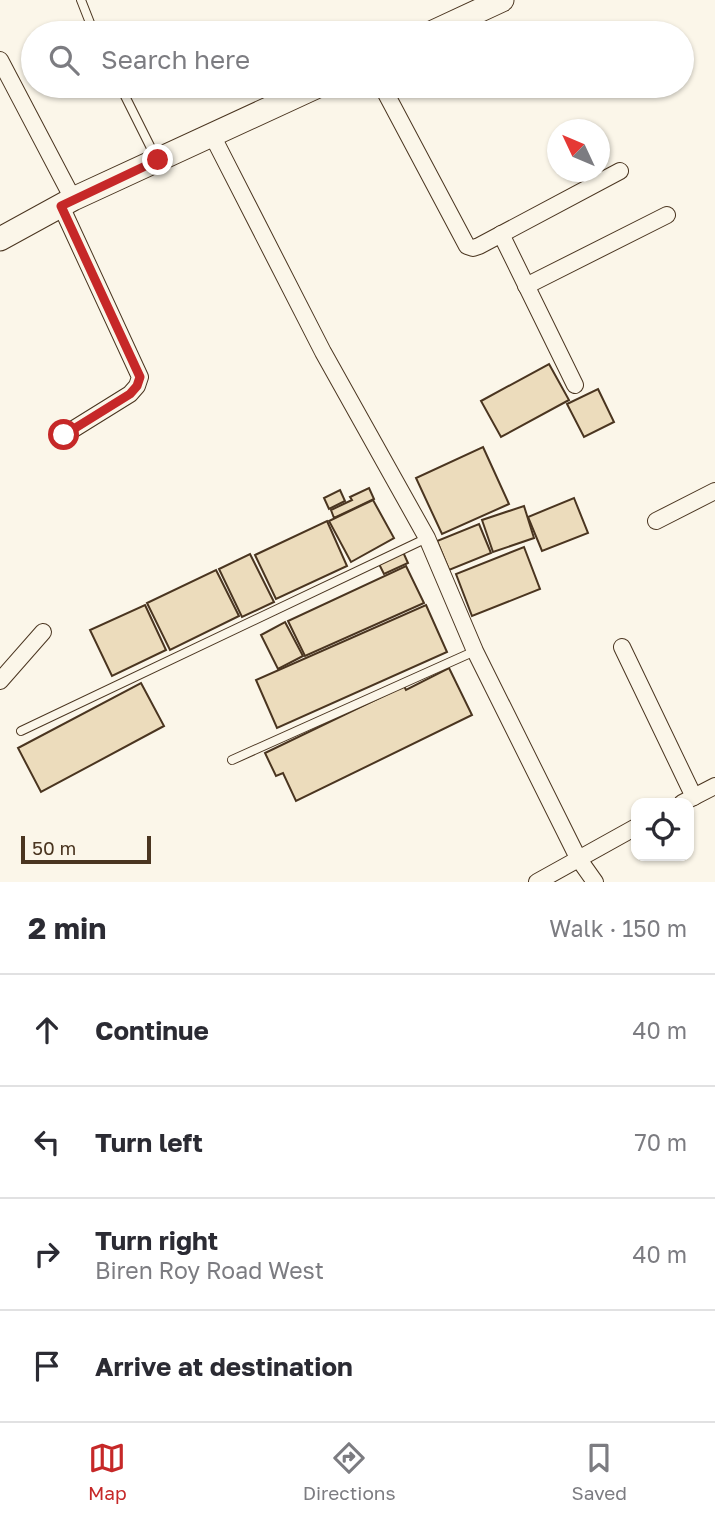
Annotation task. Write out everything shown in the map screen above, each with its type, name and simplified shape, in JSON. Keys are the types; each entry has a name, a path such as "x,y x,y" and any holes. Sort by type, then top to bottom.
{"main road":[{"path":"457,21 502,0"},
{"path":"0,239 67,203 292,98"}],"street":[{"path":"0,60 67,203 140,377 130,394 64,435"},
{"path":"388,98 462,240 473,248 620,170"},
{"path":"212,135 323,352 427,538 475,651 578,858 595,882"},
{"path":"526,286 667,215"},
{"path":"500,234 575,385"},
{"path":"656,521 714,495"},
{"path":"0,681 43,632"},
{"path":"622,647 687,798"},
{"path":"692,798 715,786"},
{"path":"537,882 631,830"}],"lane":[{"path":"81,0 89,21"},
{"path":"126,98 158,160"},
{"path":"22,731 427,538"},
{"path":"232,760 475,651"}],"building":[{"path":"549,364 569,400 501,437 481,401"},
{"path":"598,389 614,422 584,437 567,404"},
{"path":"483,447 509,504 442,534 416,478"},
{"path":"369,488 374,499 334,518 331,510"},
{"path":"340,490 345,501 329,509 324,498"},
{"path":"574,498 588,533 542,551 528,517"},
{"path":"373,500 394,538 351,562 329,521"},
{"path":"524,506 534,538 493,552 482,520"},
{"path":"327,521 347,566 276,599 255,555"},
{"path":"479,524 491,553 449,570 437,541"},
{"path":"524,547 540,589 472,616 456,574"},
{"path":"403,552 408,563 384,574 379,564"},
{"path":"250,554 274,602 242,617 219,569"},
{"path":"406,566 424,603 305,656 288,621"},
{"path":"216,570 239,616 170,650 147,603"},
{"path":"145,605 166,650 112,676 90,630"},
{"path":"426,605 447,652 277,728 256,680"},
{"path":"285,622 303,656 278,669 261,635"},
{"path":"449,668 472,715 296,801 283,773 276,776 265,753 404,686 406,690"},
{"path":"141,683 164,726 41,792 18,748"}],"route":[{"path":"64,435 130,394 140,377 61,206 158,160"}]}
